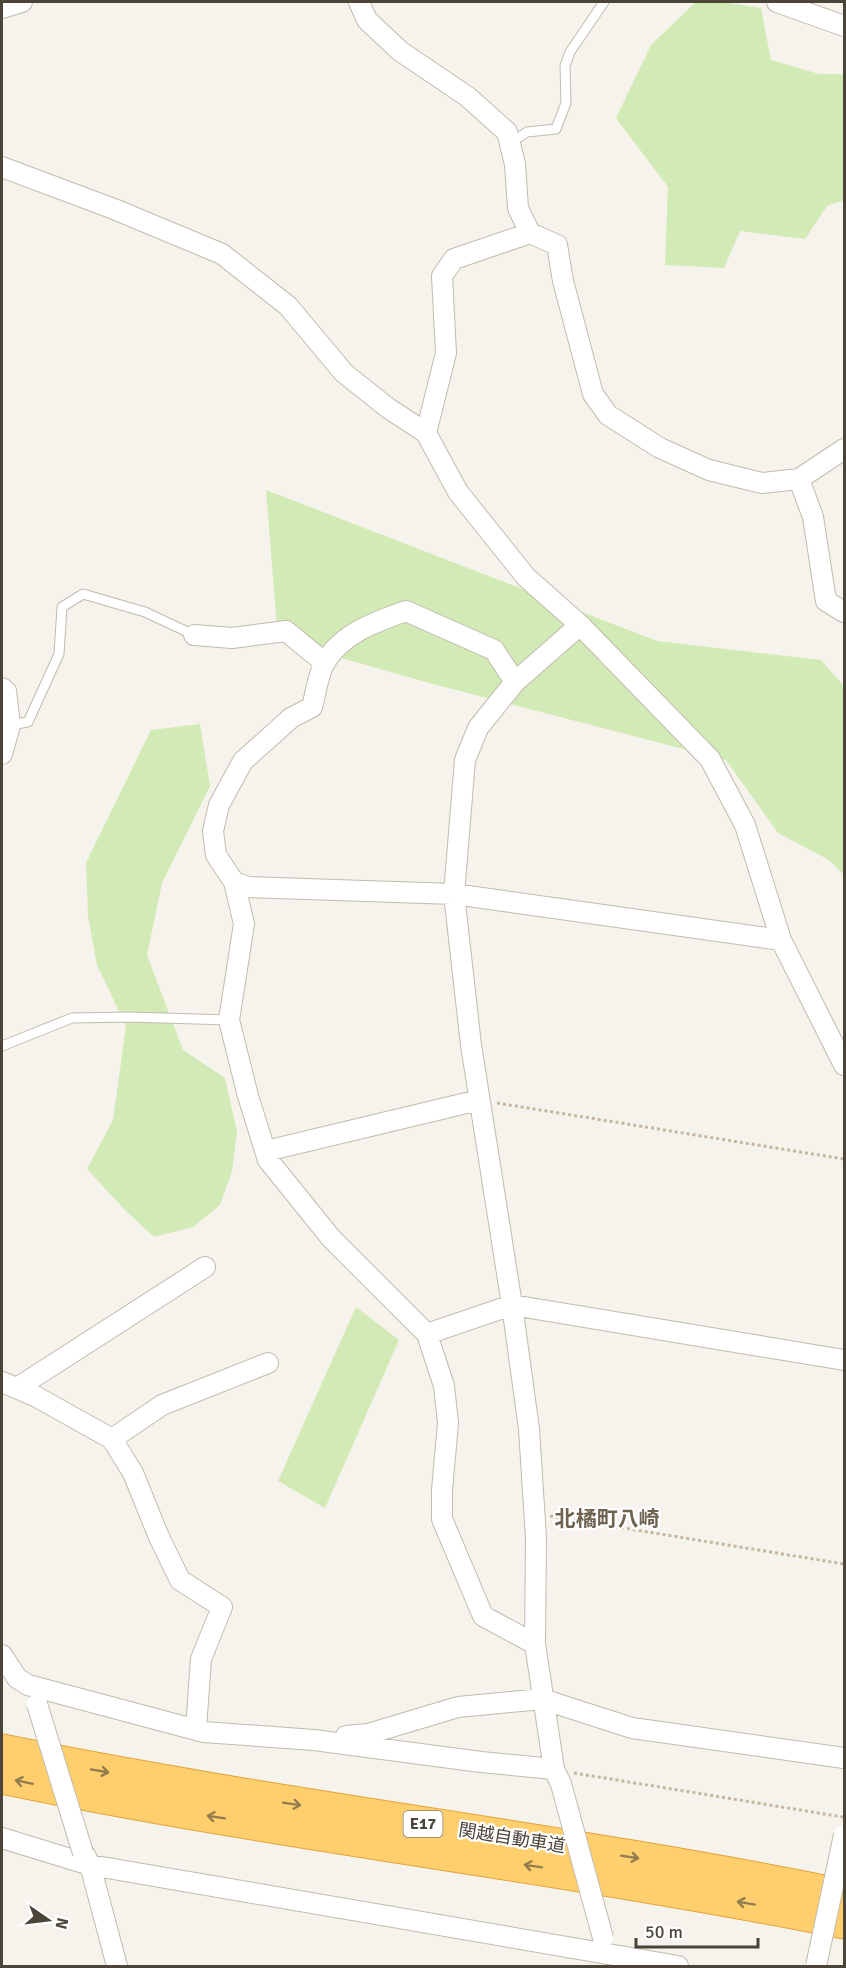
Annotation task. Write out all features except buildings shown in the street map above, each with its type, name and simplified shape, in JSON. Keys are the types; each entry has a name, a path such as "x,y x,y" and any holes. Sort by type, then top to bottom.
{"highway":[{"name":"関越自動車道","path":"2,1751 81,1768 657,1861 844,1896"},
{"name":"関越自動車道","path":"2,1777 163,1808 637,1883 844,1922"}],"street":[{"path":"2,8 22,2"},
{"path":"359,2 367,20 392,44 468,97 507,132 515,164 518,208 530,233 556,245 563,281 593,394 608,415 660,448 709,470 762,483 800,479 844,448"},
{"path":"777,2 844,26"},
{"path":"2,167 114,209 222,254 288,306 344,373 388,408 426,433 458,492 526,577 580,625 710,759 745,825 781,939 844,1065"},
{"path":"426,433 446,353 442,276 454,259 530,233"},
{"path":"800,479 813,517 826,602 844,612"},
{"path":"515,682 494,650 406,611 375,622 346,638 325,663 312,707 291,718 243,761 219,805 213,831 216,855 234,882 244,924 229,1020 248,1096 268,1160 331,1238 427,1334 444,1386 448,1423 442,1490 442,1519 483,1616 535,1644"},
{"path":"580,625 515,682 478,728 465,760 453,894 471,1045 529,1429 534,1514 535,1644 542,1699 557,1777 606,1953"},
{"path":"194,635 232,638 286,631 325,663"},
{"path":"2,688 6,691 10,725 2,754"},
{"path":"234,882 248,887 453,894 781,939"},
{"path":"266,1151 479,1100"},
{"path":"9,1385 206,1267"},
{"path":"427,1334 512,1305 844,1360"},
{"path":"112,1438 162,1405 268,1363"},
{"path":"9,1385 35,1396 112,1438 133,1473 159,1537 180,1580 222,1607 201,1659 196,1730"},
{"path":"2,1655 16,1679 37,1704 87,1859 117,1966"},
{"path":"16,1679 196,1730 314,1740 482,1762 557,1777"},
{"path":"314,1740 368,1734 458,1707 542,1699 632,1728 844,1758"},
{"path":"816,1966 844,1829"},
{"path":"2,1838 87,1859 678,1966"}],"lane":[{"path":"510,143 527,132 556,129 566,103 565,66 570,52 604,2"},
{"path":"10,725 28,722 59,654 62,607 83,594 145,612 194,635"},
{"path":"2,1046 72,1018 229,1020"}],"path":[{"path":"479,1100 844,1159"},
{"path":"534,1514 844,1564"},
{"path":"557,1777 844,1817"}],"green space":[{"path":"696,2 724,2 761,8 771,60 819,74 844,74 844,200 827,206 805,239 740,231 724,268 665,265 668,187 616,118 651,45"},
{"path":"266,490 657,641 821,660 844,686 844,875 829,860 778,833 726,760 433,684 278,640"},
{"path":"200,724 210,786 162,883 147,955 183,1050 225,1078 237,1132 232,1171 220,1205 193,1227 154,1237 87,1169 113,1120 126,1026 97,965 88,916 86,863 151,730"},
{"path":"356,1307 399,1340 325,1508 278,1481"}],"district":[{"name":"北橘町八崎","path":"607,1519"}]}
